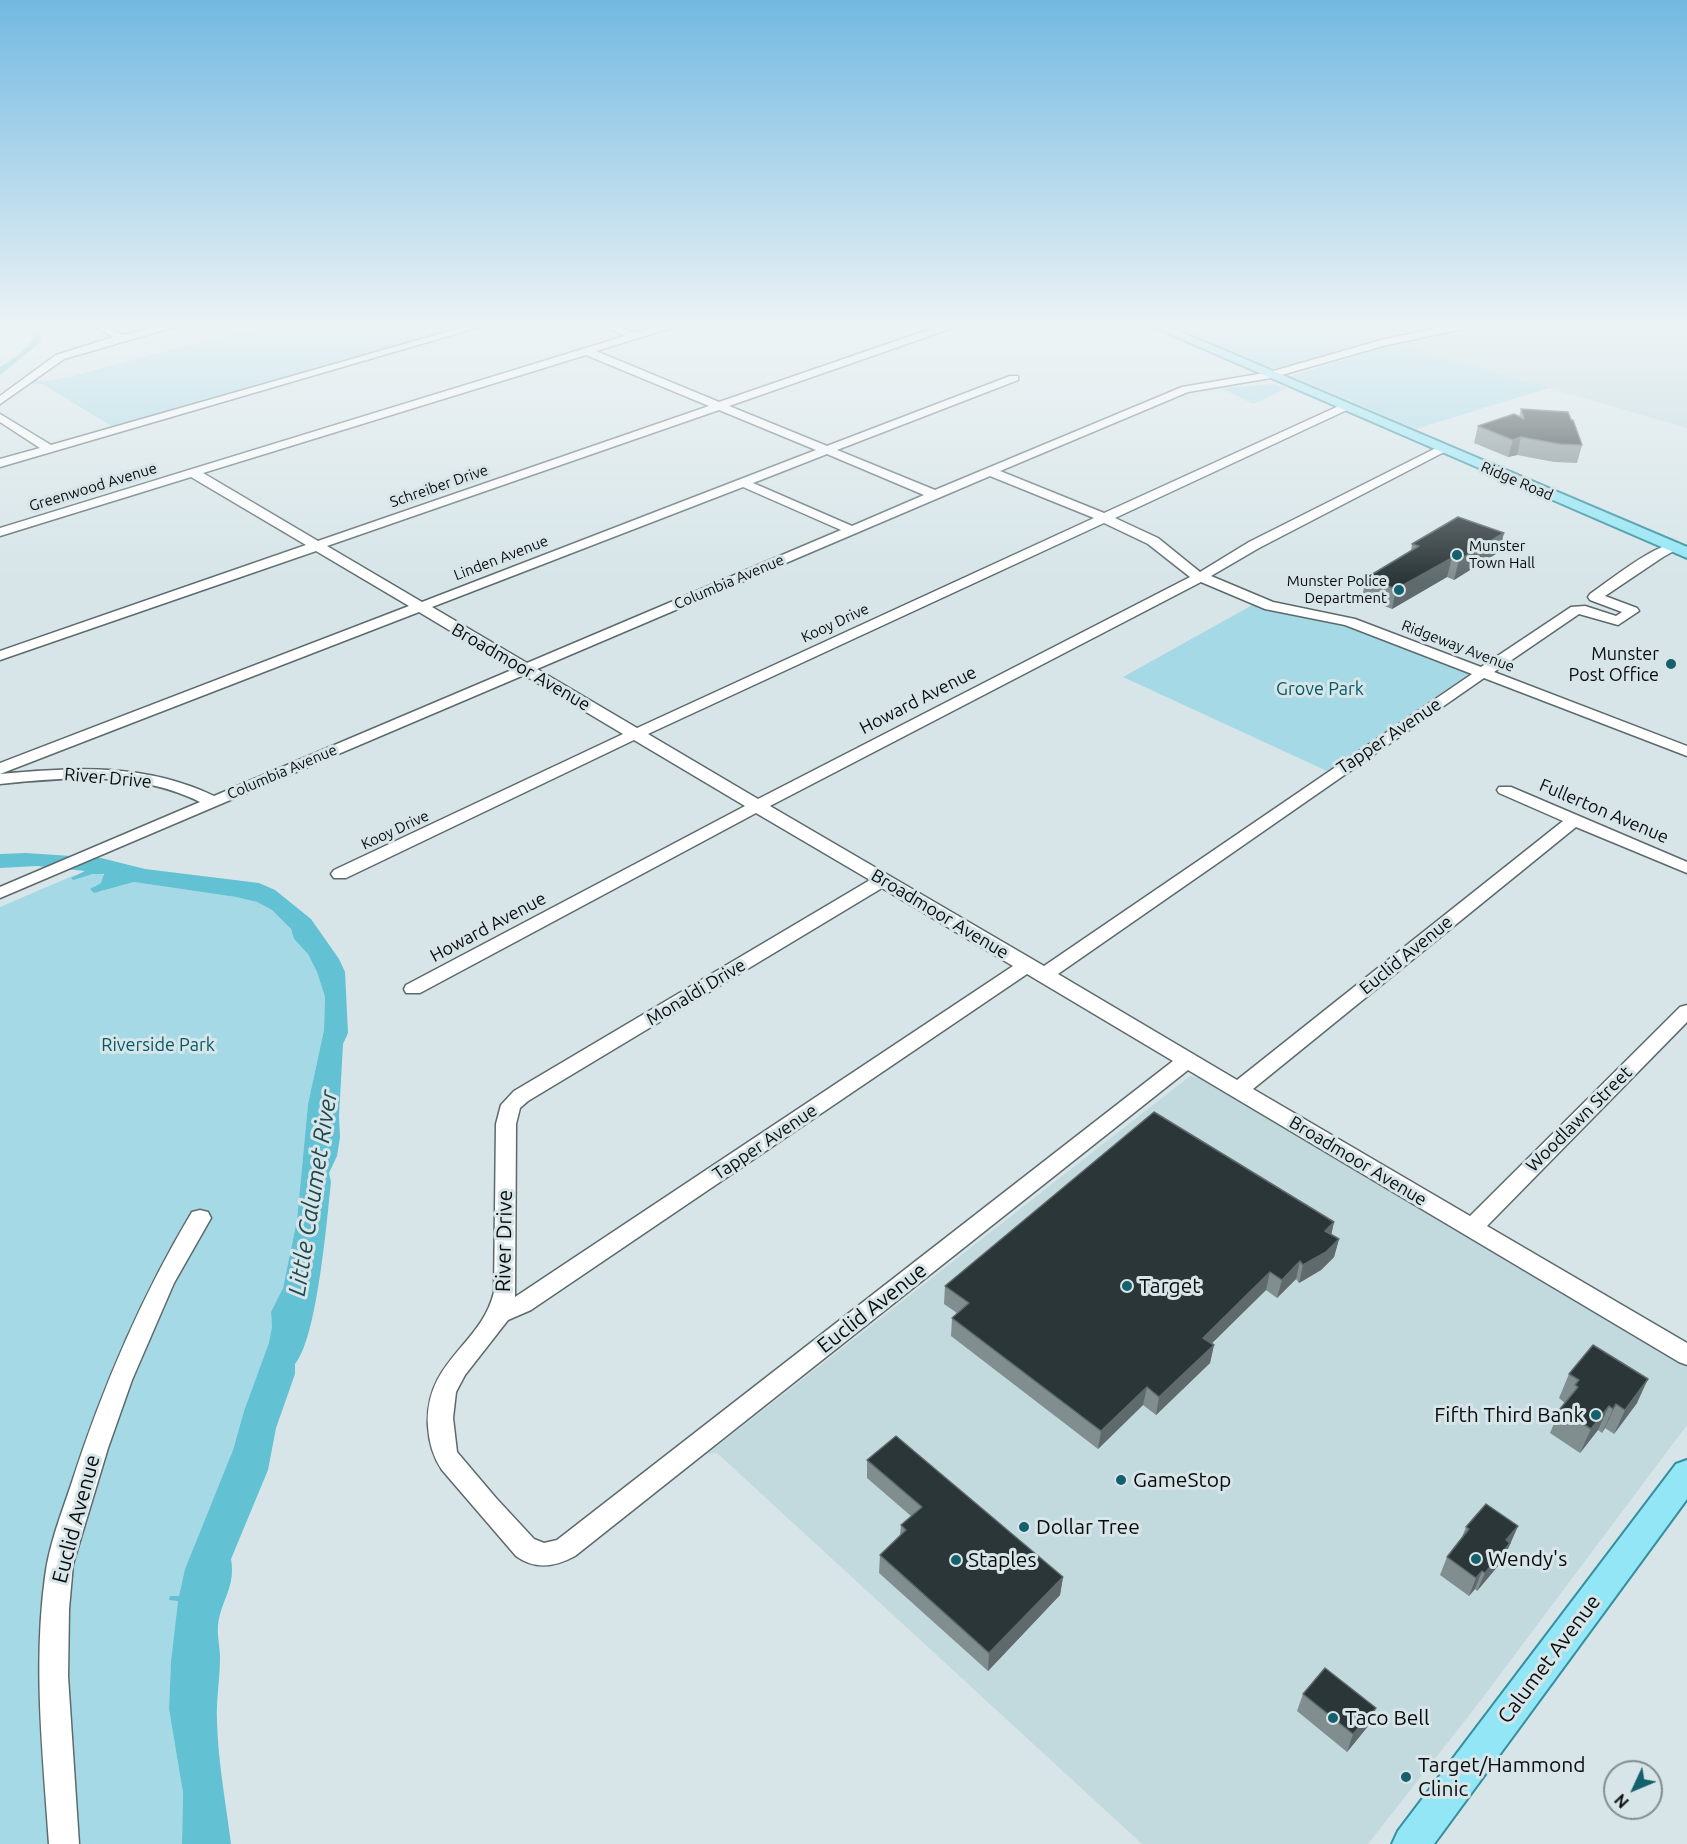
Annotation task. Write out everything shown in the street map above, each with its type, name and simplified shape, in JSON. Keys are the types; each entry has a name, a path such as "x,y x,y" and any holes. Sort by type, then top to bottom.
{"main road":[{"name":"Ridge Road","path":"1350,409 1681,550"},
{"name":"Calumet Avenue","path":"1411,1844 1687,1474"}],"street":[{"path":"0,463 186,409"},
{"name":"Greenwood Avenue","path":"0,532 397,409"},
{"name":"Schreiber Drive","path":"0,656 711,409"},
{"path":"727,409 933,495"},
{"name":"Linden Avenue","path":"0,769 935,409"},
{"name":"Columbia Avenue","path":"0,892 1139,409"},
{"name":"Kooy Drive","path":"340,874 635,734 1341,409"},
{"path":"0,417 50,448"},
{"name":"Howard Avenue","path":"413,989 757,806 1202,576 1254,545 1442,449"},
{"name":"Broadmoor Avenue","path":"192,472 1687,1355"},
{"name":"Ridgeway Avenue","path":"991,472 1153,541 1182,568 1270,606 1350,622 1687,751"},
{"path":"744,483 851,530"},
{"name":"Tapper Avenue","path":"500,1313 523,1304 1035,970 1576,610 1585,610 1618,621 1632,611 1595,597 1658,554 1681,550"},
{"name":"River Drive","path":"0,778 51,774 116,775 164,783 198,793 213,802"},
{"name":"Fullerton Avenue","path":"1505,790 1687,868"},
{"name":"Euclid Avenue","path":"1238,1090 1574,820"},
{"name":"Monaldi Drive","path":"511,1105 521,1096 883,880"},
{"name":"Woodlawn Street","path":"1472,1228 1687,1011"},
{"name":"Euclid Avenue","path":"555,1554 566,1548 1187,1060"},
{"name":"River Drive","path":"511,1105 506,1124 506,1277 500,1313 461,1359 448,1382 441,1404 441,1428 447,1458 516,1539 531,1552 555,1554"},
{"name":"Euclid Avenue","path":"64,1844 53,1682 58,1573 106,1413 132,1348 170,1266 200,1218"}],"shaded area":[{"path":"1621,409 1687,409 1687,428"},
{"path":"1190,1076 1199,1078 1687,1367 1687,1425 1478,1704 1368,1844 1142,1844 717,1453 707,1454"}],"green space":[{"path":"84,409 181,409 115,428"},
{"path":"1369,409 1481,409 1416,429"},
{"name":"Grove Park","path":"1256,603 1325,616 1470,673 1327,771 1123,677"},
{"name":"Riverside Park","path":"100,873 105,876 102,883 94,886 99,892 134,882 236,897 257,902 272,910 291,929 294,939 308,954 317,972 325,997 324,1030 308,1104 297,1220 283,1288 271,1312 270,1343 244,1411 233,1450 185,1569 179,1596 169,1600 178,1600 171,1661 169,1709 183,1793 182,1844 0,1844 0,907 77,874 71,879"}],"water":[{"name":"Little Calumet River","path":"26,853 101,858 145,869 259,883 275,890 311,919 339,959 345,972 348,1033 343,1044 340,1137 337,1156 329,1173 331,1182 327,1223 315,1305 303,1351 295,1364 295,1374 276,1428 268,1470 231,1559 232,1578 218,1625 220,1657 218,1737 231,1844 182,1844 183,1793 169,1709 171,1661 178,1601 169,1600 170,1596 179,1596 185,1569 233,1450 244,1411 269,1343 272,1327 271,1312 283,1288 297,1220 308,1104 324,1030 325,997 308,954 294,939 291,929 272,910 257,902 134,882 94,893 90,889 101,883 104,874 93,874 73,880 71,878 85,871 37,866 0,868 0,854"}],"building":[{"path":"1521,409 1568,412 1582,445 1559,444 1521,437 1513,440 1478,426 1514,414 1524,419"},
{"path":"1458,517 1504,533 1459,560 1452,558 1396,589 1366,578 1419,546 1412,544"},
{"name":"Target","path":"1154,1112 1334,1222 1325,1231 1339,1239 1326,1252 1303,1265 1300,1261 1282,1280 1270,1272 1203,1338 1214,1345 1159,1397 1147,1387 1101,1431 952,1318 969,1303 945,1286"},
{"path":"1593,1345 1648,1379 1625,1410 1616,1404 1613,1409 1609,1406 1591,1429 1560,1409 1578,1387 1575,1385 1579,1380 1569,1374"},
{"name":"Staples","path":"896,1436 1063,1577 989,1653 880,1555 906,1530 901,1525 922,1507 867,1460"},
{"name":"Wendy's","path":"1486,1504 1518,1526 1506,1540 1510,1543 1485,1573 1482,1571 1476,1578 1447,1557 1469,1529 1466,1527"},
{"path":"1325,1668 1376,1708 1353,1734 1303,1694"}],"place":[{"name":"Munster Town Hall","path":"1457,555"},
{"name":"Munster Police Department","path":"1399,590"},
{"name":"Munster Post Office","path":"1671,664"},
{"name":"Target","path":"1127,1286"},
{"name":"Fifth Third Bank","path":"1596,1415"},
{"name":"GameStop","path":"1121,1480"},
{"name":"Dollar Tree","path":"1024,1527"},
{"name":"Wendy's","path":"1476,1559"},
{"name":"Staples","path":"956,1560"},
{"name":"Taco Bell","path":"1333,1718"},
{"name":"Target/Hammond Clinic","path":"1406,1777"}]}
